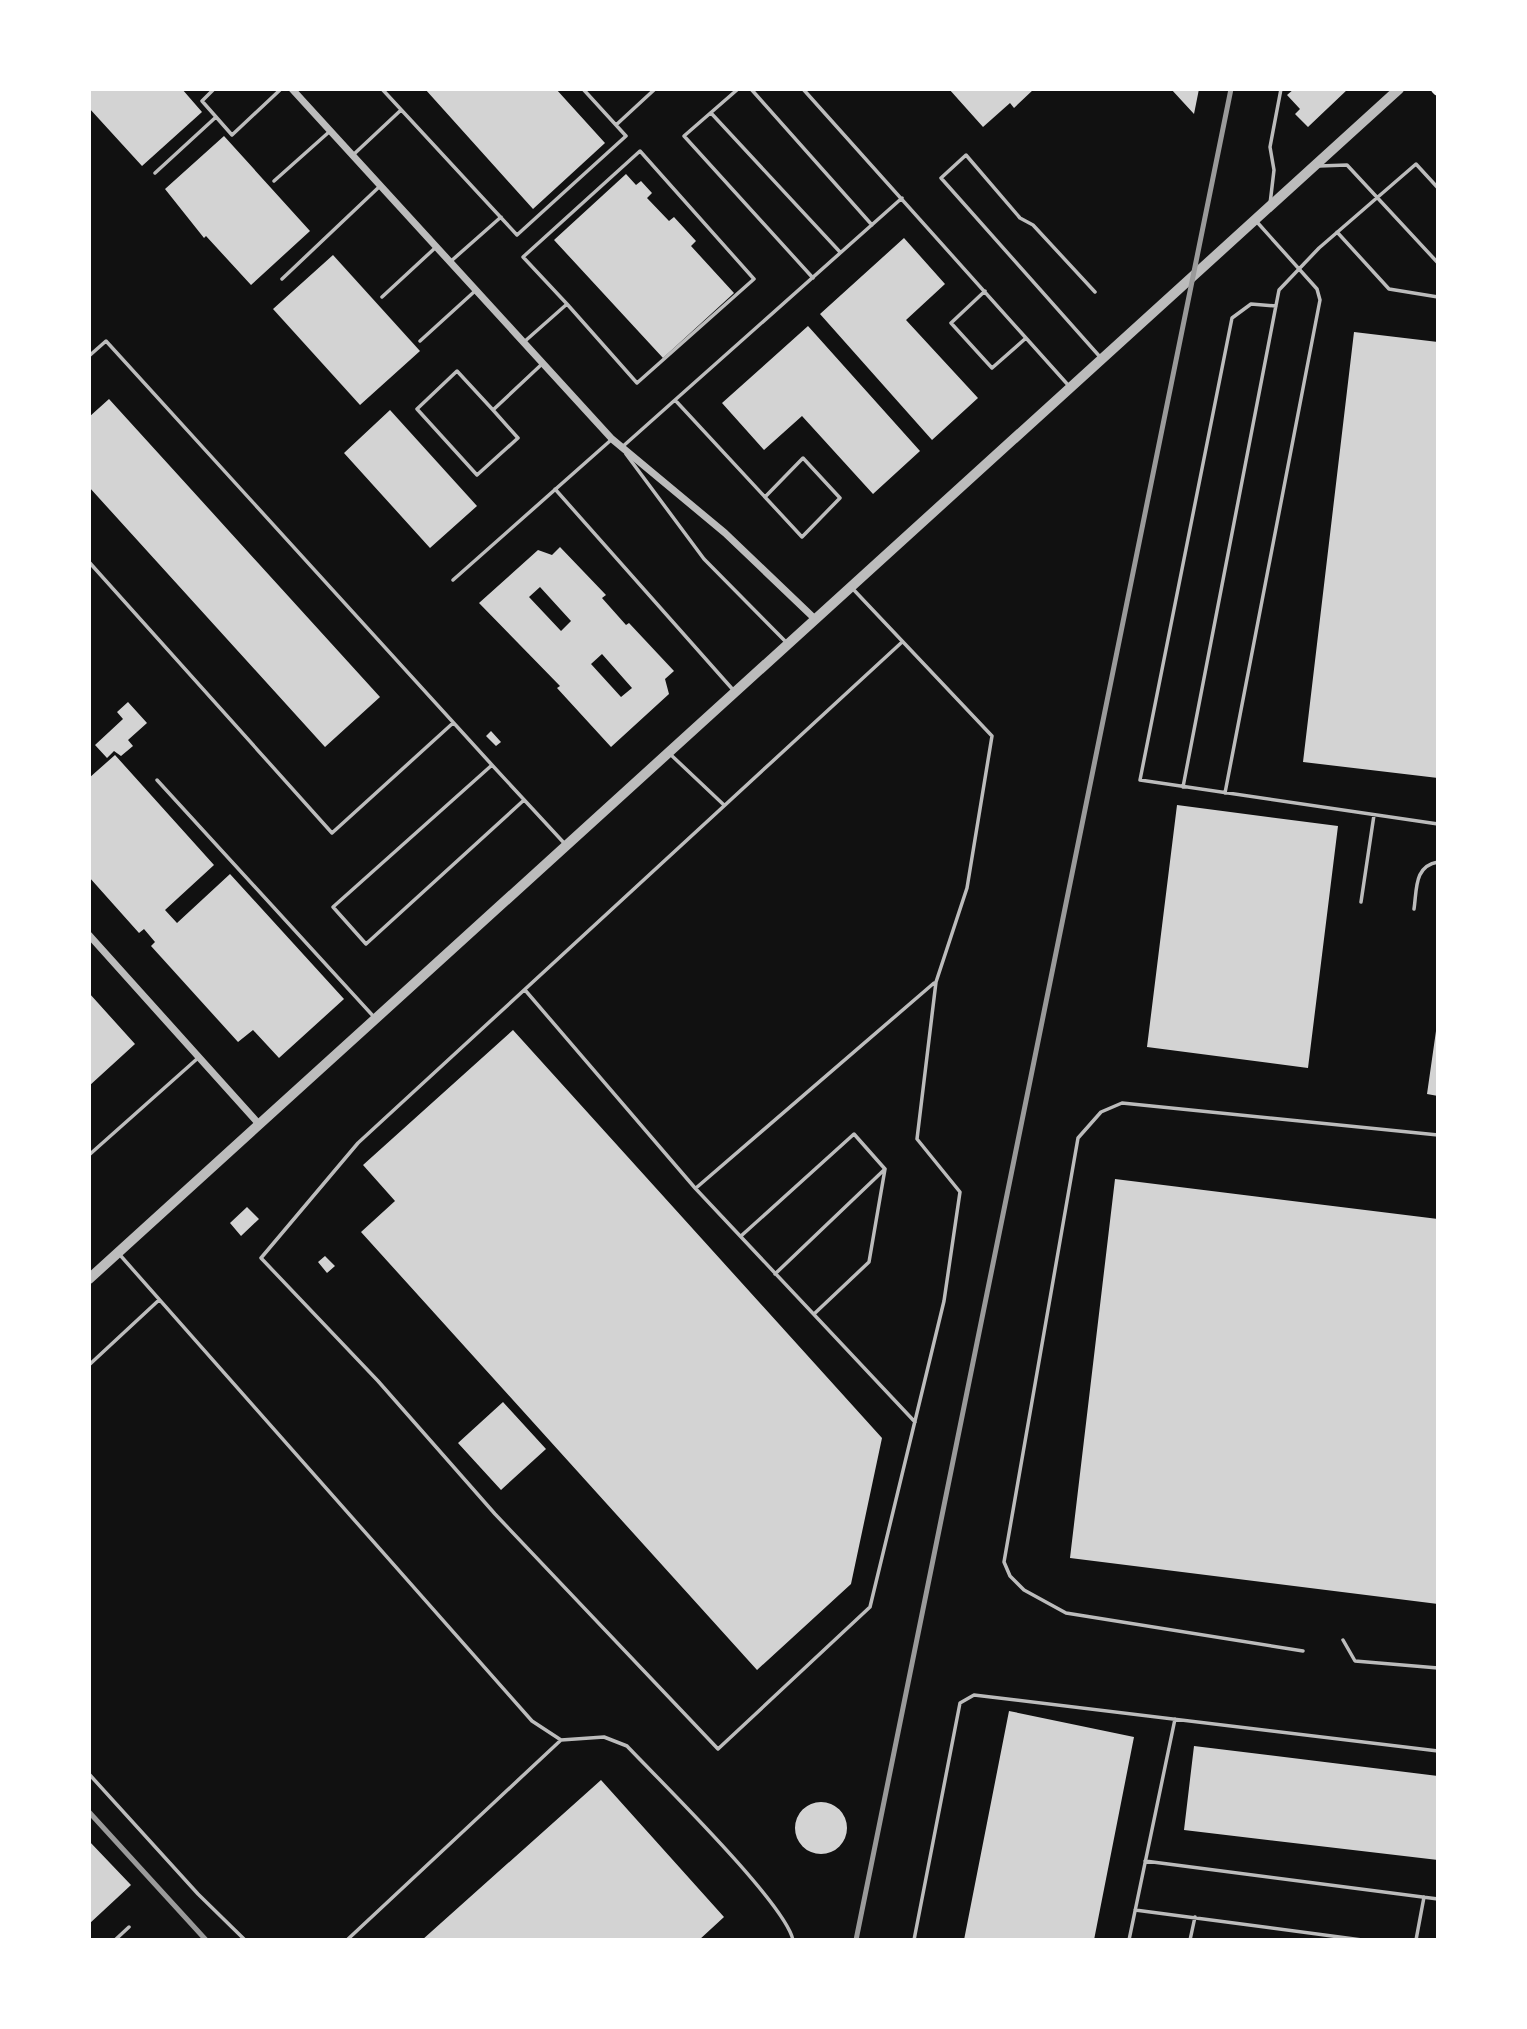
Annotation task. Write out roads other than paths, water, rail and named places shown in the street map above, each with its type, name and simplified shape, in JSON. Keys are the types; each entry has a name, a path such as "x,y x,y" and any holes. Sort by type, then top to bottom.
{"street":[{"path":"292,89 612,439 725,533 815,619"},
{"path":"89,1279 1399,89"},
{"path":"89,935 258,1123"}],"lane":[{"path":"215,89 202,101 232,135 281,89"},
{"path":"382,89 517,235 626,136 583,89"},
{"path":"616,125 655,89"},
{"path":"738,89 684,136 813,278"},
{"path":"751,89 872,225"},
{"path":"803,89 1071,388"},
{"path":"1270,209 1274,170 1270,147 1281,89"},
{"path":"353,155 401,110"},
{"path":"711,113 841,253"},
{"path":"155,173 216,117"},
{"path":"274,181 331,130"},
{"path":"640,151 754,279 638,383 567,304 523,257 640,151"},
{"path":"1095,292 1033,225 1020,218 966,155 941,178 1103,359"},
{"path":"1183,787 1281,285 1416,164 1438,188"},
{"path":"1317,166 1346,165 1438,263"},
{"path":"282,279 381,185"},
{"path":"788,644 704,559 621,448 902,198"},
{"path":"450,262 501,217"},
{"path":"1225,793 1320,300 1317,289 1256,221"},
{"path":"1338,232 1389,289 1438,297"},
{"path":"382,297 436,246"},
{"path":"420,341 476,289"},
{"path":"985,291 951,323 992,368 1026,338"},
{"path":"524,342 567,304"},
{"path":"1276,306 1251,304 1232,318 1140,780 1438,824"},
{"path":"89,356 106,341 566,846"},
{"path":"493,411 544,363"},
{"path":"457,371 493,411 518,438 477,475 417,409 457,371"},
{"path":"675,400 802,537 839,498 803,458 765,497"},
{"path":"453,580 612,439"},
{"path":"555,489 735,692"},
{"path":"89,562 332,833 453,723"},
{"path":"851,587 901,643 992,736 967,888 936,982 917,1139 960,1192 944,1301 870,1606 718,1749 495,1514 378,1381 261,1258 358,1143 901,643"},
{"path":"670,754 724,806"},
{"path":"492,765 333,907 366,944 524,800"},
{"path":"157,780 376,1019"},
{"path":"1362,902 1374,815"},
{"path":"1414,909 1419,874 1428,864 1438,862"},
{"path":"695,1188 936,982"},
{"path":"525,990 695,1188 915,1422"},
{"path":"89,1156 199,1056"},
{"path":"1303,1651 1066,1613 1024,1590 1010,1576 1004,1562 1078,1138 1101,1112 1122,1104 1438,1135"},
{"path":"741,1236 854,1134 885,1169"},
{"path":"814,1315 869,1262 885,1169"},
{"path":"775,1274 885,1169"},
{"path":"118,1253 532,1721 561,1741"},
{"path":"89,1365 159,1300"},
{"path":"1343,1640 1355,1661 1438,1668"},
{"path":"914,1940 960,1703 974,1695 1438,1751"},
{"path":"1129,1940 1175,1719"},
{"path":"347,1940 561,1741 604,1737 627,1746 762,1891 791,1931 793,1940"},
{"path":"89,1774 198,1894 245,1940"},
{"path":"1145,1861 1438,1899"},
{"path":"1416,1940 1424,1897"},
{"path":"1135,1910 1362,1940"},
{"path":"1190,1940 1195,1917"},
{"path":"115,1940 129,1927"}],"railway":[{"path":"856,1940 1231,89"},
{"path":"89,1812 206,1940"}]}
